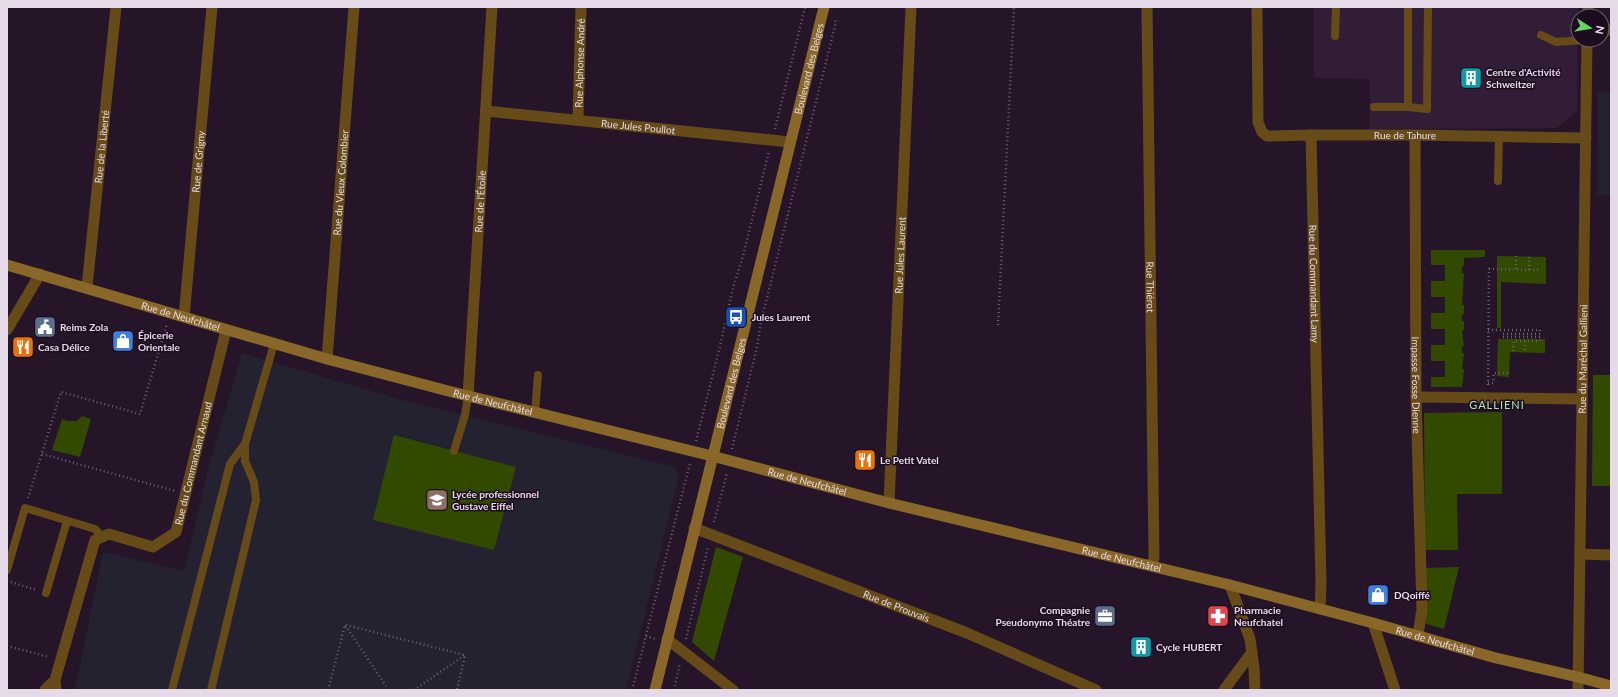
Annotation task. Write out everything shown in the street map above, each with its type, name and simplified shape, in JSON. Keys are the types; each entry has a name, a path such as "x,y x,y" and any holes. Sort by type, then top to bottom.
{"main road":[{"name":"Boulevard des Belges","path":"655,690 824,7"},
{"name":"Rue de Neufchâtel","path":"7,265 87,287 226,330 327,359 468,396 693,451 889,503 1230,585 1418,635 1496,658 1611,686"}],"street":[{"name":"Rue de la Liberté","path":"87,287 116,7"},
{"name":"Rue de Grigny","path":"184,317 212,7"},
{"name":"Rue du Vieux Colombier","path":"327,359 354,7"},
{"name":"Rue de l'Étoile","path":"468,396 492,7"},
{"name":"Rue Alphonse André","path":"578,120 581,7"},
{"name":"Rue Jules Laurent","path":"889,503 911,7"},
{"name":"Rue Thiérot","path":"1147,7 1154,557 1152,566"},
{"path":"1258,7 1258,122 1262,132 1267,136 1312,135"},
{"name":"Rue du Maréchal Gallieni","path":"1578,690 1587,48"},
{"name":"Rue Jules Poullot","path":"486,112 790,142"},
{"name":"Rue de Tahure","path":"1312,135 1586,138"},
{"name":"Rue du Commandant Lamy","path":"1312,135 1320,609"},
{"name":"Impasse Fosse Dienne","path":"1415,135 1416,397 1422,609 1418,635"},
{"path":"7,330 40,274"},
{"name":"Rue du Commandant Arnaud","path":"102,537 108,534 153,547 176,532 226,330"},
{"path":"1416,397 1582,399"},
{"name":"Rue de Prouvais","path":"694,528 967,633 1096,690"},
{"path":"45,690 55,685 60,660 95,540 102,537"},
{"path":"1580,554 1611,555"},
{"path":"1230,585 1250,639 1255,690"},
{"path":"1374,623 1395,690"},
{"path":"667,639 733,690"},
{"path":"1224,690 1252,652"}],"lane":[{"path":"1335,36 1336,7"},
{"path":"1408,7 1408,107"},
{"path":"1374,107 1408,107 1428,109 1428,7"},
{"path":"1541,35 1556,42 1570,41"},
{"path":"1498,181 1499,136"},
{"path":"212,690 256,500 254,482 245,461 245,444 274,344"},
{"path":"536,412 538,375"},
{"path":"454,451 465,415 468,396"},
{"path":"172,690 230,464 245,444"},
{"path":"7,570 25,508 95,529 102,537"},
{"path":"46,593 67,521"}],"path":[{"path":"632,690 805,7"},
{"path":"998,325 1014,7"},
{"path":"674,690 757,347 761,322 836,22 832,17"},
{"path":"1516,256 1516,270"},
{"path":"1528,270 1529,256"},
{"path":"1488,390 1489,270 1540,270"},
{"path":"25,508 61,392 140,414 171,313"},
{"path":"1488,330 1540,330 1540,334 1503,334 1503,337 1540,337 1540,341 1514,341 1513,352"},
{"path":"1525,341 1525,352"},
{"path":"1488,383 1493,383 1494,373 1509,373"},
{"path":"42,454 185,494"},
{"path":"7,581 46,593"},
{"path":"345,625 465,655"},
{"path":"345,625 386,686"},
{"path":"328,690 345,625"},
{"path":"7,646 60,660"},
{"path":"414,690 465,655"},
{"path":"457,690 465,655"}],"shaded area":[{"path":"1314,7 1578,7 1570,8 1570,48 1578,48 1577,111 1557,128 1369,129 1370,79 1314,78"},
{"path":"1598,92 1611,93 1611,195 1597,195"},
{"name":"Lycée professionnel Gustave Eiffel","path":"242,353 398,399 675,467 679,476 626,690 75,690 103,552 184,571 209,466"}],"green space":[{"path":"1431,250 1485,250 1485,257 1462,258 1464,258 1464,266 1462,266 1462,273 1464,273 1462,305 1464,305 1464,314 1462,314 1462,321 1464,321 1464,330 1462,330 1464,346 1462,346 1462,353 1464,353 1462,369 1464,369 1462,387 1431,387 1431,377 1445,377 1445,361 1431,361 1431,345 1445,345 1445,329 1431,329 1431,313 1445,313 1445,297 1431,297 1431,281 1445,281 1445,265 1431,265"},
{"path":"1497,256 1546,257 1546,284 1501,282 1501,328 1497,328"},
{"path":"1498,339 1545,339 1545,353 1510,352 1509,377 1497,376"},
{"path":"1593,375 1611,375 1611,486 1592,486"},
{"path":"1502,412 1502,494 1457,494 1458,550 1425,550 1424,413"},
{"path":"82,416 91,419 80,457 52,450 62,419 67,421 77,421"},
{"path":"394,435 516,467 494,550 373,520"},
{"path":"716,547 743,557 714,661 692,642"},
{"path":"1459,567 1444,629 1426,624 1425,568"}],"place":[{"name":"Centre d'Activité Schweitzer","path":"1471,78"},
{"name":"Jules Laurent","path":"736,317"},
{"name":"Reims Zola","path":"45,327"},
{"name":"Épicerie Orientale","path":"123,341"},
{"name":"Casa Délice","path":"23,347"},
{"name":"Le Petit Vatel","path":"865,460"},
{"name":"Lycée professionnel Gustave Eiffel","path":"437,500"},
{"name":"DQoiffé","path":"1378,595"},
{"name":"Compagnie Pseudonymo Théatre","path":"1105,616"},
{"name":"Pharmacie Neufchatel","path":"1218,616"},
{"name":"Cycle HUBERT","path":"1141,647"}],"district":[{"name":"GALLIENI","path":"1497,404"}]}
